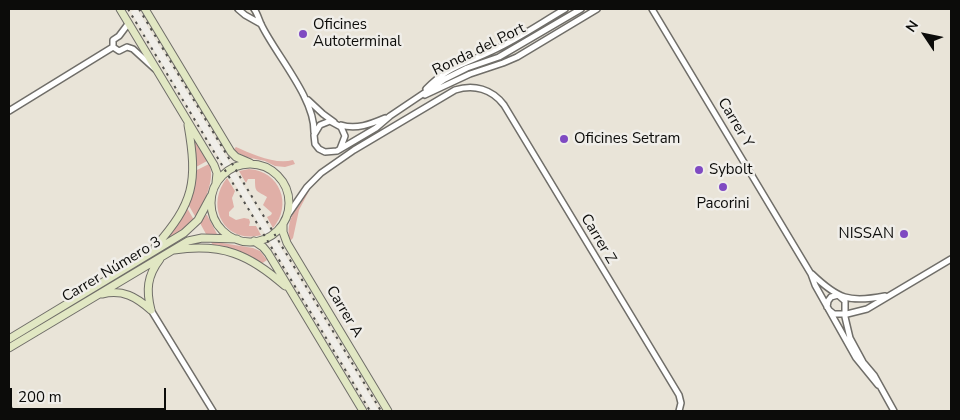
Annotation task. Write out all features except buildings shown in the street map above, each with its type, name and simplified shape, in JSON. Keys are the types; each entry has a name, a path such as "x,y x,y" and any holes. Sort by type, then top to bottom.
{"main road":[{"path":"120,9 214,165 217,173 215,186"},
{"path":"145,9 231,152 236,157 251,164"},
{"path":"151,252 176,222 190,191 193,168 187,119"},
{"path":"251,164 260,165 273,171 284,183 289,200 284,222 270,236 254,241 237,239 222,230 215,222 211,212 211,196 221,177 229,170 251,164"},
{"name":"Carrer Número 3","path":"9,339 192,227 202,216 211,196"},
{"name":"Carrer A","path":"284,222 283,232 286,243 388,411"},
{"name":"Carrer Número 3","path":"11,348 171,250 194,239 210,237 237,239"},
{"path":"254,241 265,249 363,411"},
{"path":"171,250 207,247 234,252 259,264 290,291"},
{"path":"152,310 148,294 148,283 152,270 162,256"},
{"path":"95,296 110,292 128,294 134,296 152,310"}],"street":[{"path":"238,9 261,25"},
{"path":"254,9 261,25 305,98 312,117 316,144 322,151 332,152 340,149 376,128 390,116"},
{"path":"415,100 442,74 497,49 565,9"},
{"name":"Ronda del Port","path":"390,116 456,74 499,57 581,9"},
{"path":"415,100 470,74 517,57 597,9"},
{"name":"Carrer Y","path":"652,9 811,274"},
{"path":"113,47 113,40 119,36 128,24"},
{"path":"113,47 119,51 127,47 133,49 159,73"},
{"path":"9,111 113,47"},
{"name":"Carrer Z","path":"284,222 313,180 350,153 455,90 468,87 485,90 504,105 679,395 680,409"},
{"path":"305,98 343,129 345,136 340,149"},
{"path":"314,136 320,125 326,122 348,127 360,127 390,116"},
{"path":"828,309 836,314 866,309 951,259"},
{"path":"811,274 845,301 845,314 850,338 894,411"},
{"path":"811,274 828,309 861,365 878,385"},
{"path":"828,309 828,301 836,295 863,300 890,295"},
{"path":"836,314 841,313 845,307"},
{"path":"152,310 213,411"}],"shaded area":[{"path":"9,9 136,9 131,12 372,411 9,411"},
{"path":"137,9 951,9 951,411 379,411"},
{"path":"193,137 207,161 196,167"},
{"path":"236,147 271,160 293,160 295,164 285,167 275,166 265,161 246,157 233,150"},
{"path":"209,164 211,170 210,184 196,218 188,204 195,171"},
{"path":"249,169 260,171 269,176 280,191 282,209 279,219 273,228 267,217 272,213 263,205 267,197 257,191 255,179 248,179 246,183 239,171"},
{"path":"227,178 235,191 232,198 234,207 229,212 229,216 236,220 249,219 249,226 256,226 261,235 248,237 237,234 228,229 222,221 218,211 218,200 220,189"},
{"path":"309,187 310,189 299,210 293,238 290,241 289,226 291,219"},
{"path":"187,208 194,220 174,237 163,242"},
{"path":"206,215 217,234 206,234 200,223"},
{"path":"210,241 253,248 260,251 267,260 261,264 238,251 213,245"}],"railway":[{"path":"128,9 370,411"},
{"path":"139,9 381,411"}],"place":[{"name":"Oficines Autoterminal","path":"303,34"},
{"name":"Oficines Setram","path":"564,139"},
{"name":"Sybolt","path":"699,170"},
{"name":"Pacorini","path":"723,187"},
{"name":"NISSAN","path":"904,234"}]}
